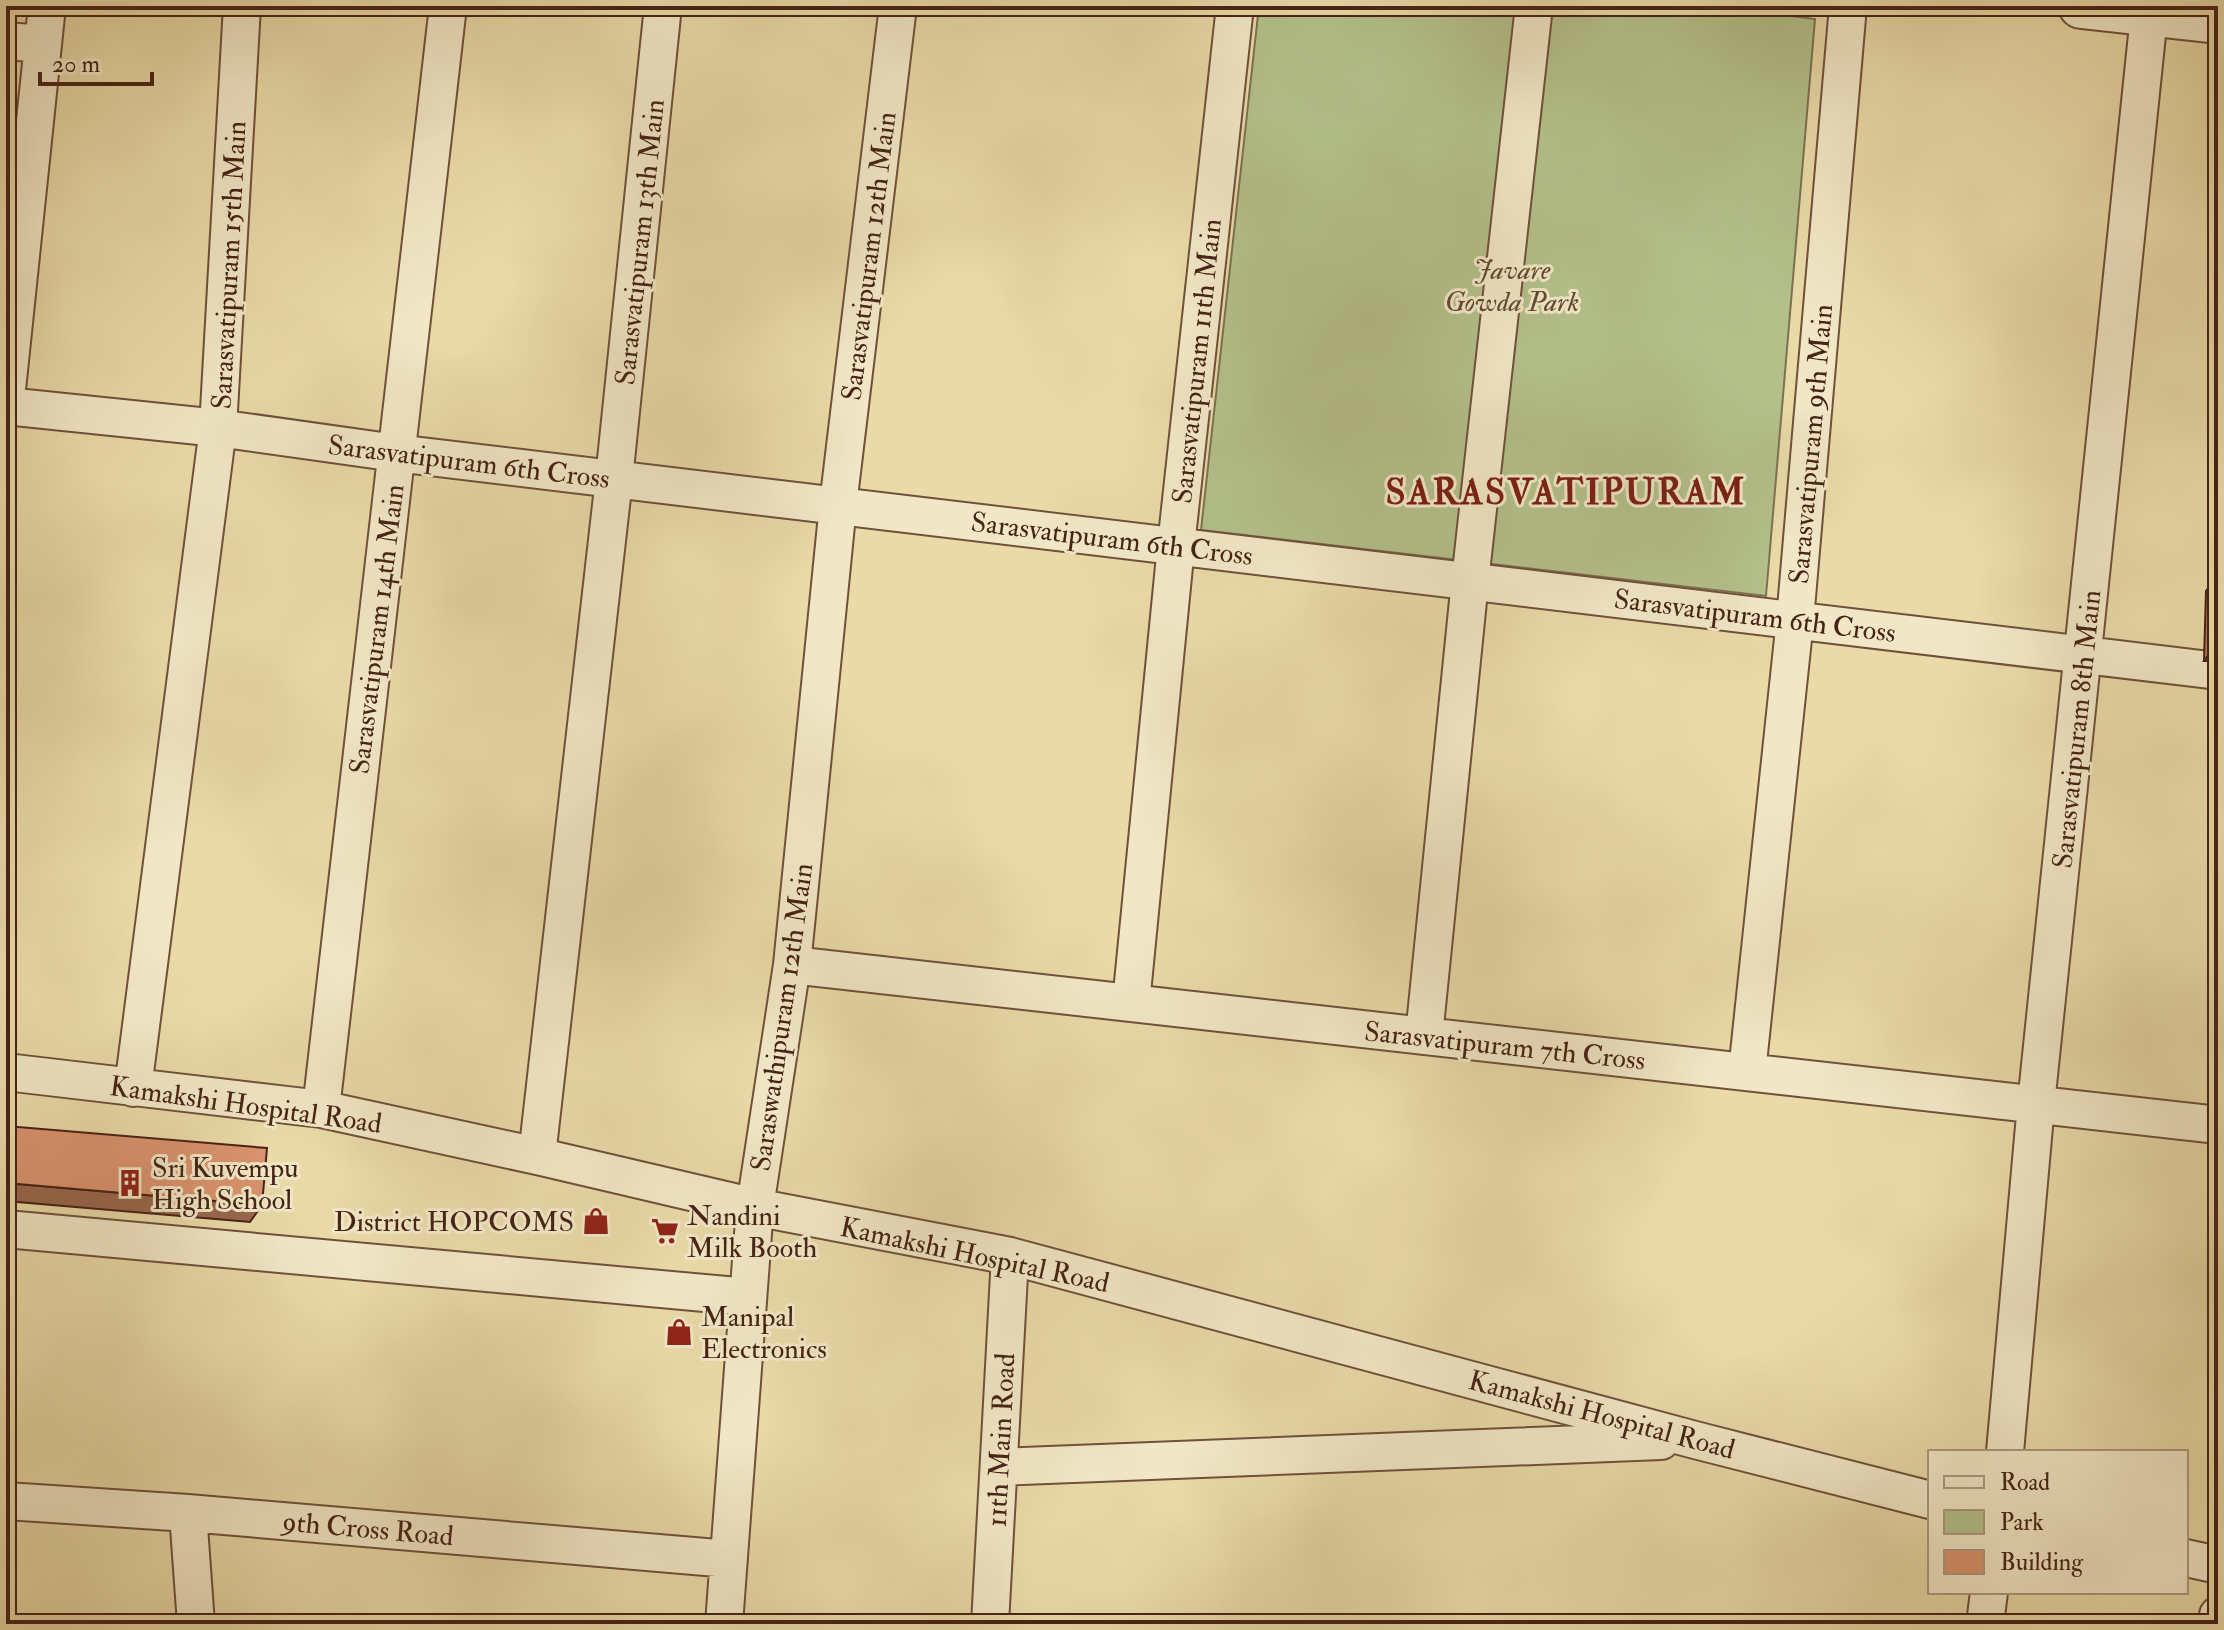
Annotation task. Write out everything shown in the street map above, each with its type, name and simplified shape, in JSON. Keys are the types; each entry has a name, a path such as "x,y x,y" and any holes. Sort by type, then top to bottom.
{"street":[{"path":"6,399 47,6"},
{"name":"Sarasvatipuram 15th Main","path":"133,1088 218,428 242,6"},
{"name":"Sarasvatipuram 14th Main","path":"321,1109 448,6"},
{"name":"Sarasvatipuram 13th Main","path":"537,1156 614,479 663,6"},
{"name":"Sarasvatipuram 12th Main","path":"838,505 898,6"},
{"name":"Sarasvatipuram 11th Main","path":"1131,1003 1176,546 1235,6"},
{"path":"1424,1036 1470,581 1534,6"},
{"name":"Sarasvatipuram 9th Main","path":"1747,1072 1795,620 1848,6"},
{"path":"2081,6 2150,10 2218,21"},
{"name":"Sarasvatipuram 8th Main","path":"2005,1450 2036,1104 2150,10"},
{"path":"6,41 43,44"},
{"name":"Sarasvatipuram 6th Cross","path":"6,406 218,428 396,453 2218,671"},
{"name":"Saraswathipuram 12th Main","path":"724,1624 755,1207 792,965 838,505"},
{"name":"Sarasvatipuram 7th Cross","path":"792,965 2218,1125"},
{"name":"Kamakshi Hospital Road","path":"6,1072 321,1109 755,1207 1010,1256 1928,1499"},
{"path":"6,1229 748,1297"},
{"name":"11th Main Road","path":"990,1624 1010,1256"},
{"path":"999,1467 1695,1440"},
{"name":"9th Cross Road","path":"6,1501 188,1513 729,1559"},
{"path":"188,1513 196,1624"},
{"path":"2188,1558 2218,1565"},
{"path":"1985,1624 1989,1594"},
{"path":"2217,1624 2218,1615"}],"green space":[{"name":"Javare Gowda Park","path":"1259,6 1710,6 1815,19 1766,596 1201,530"}],"building":[{"path":"2218,574 2218,645 2216,645"},
{"name":"Sri Kuvempu High School","path":"6,1126 267,1148 262,1205 6,1183"}],"place":[{"name":"Sri Kuvempu High School","path":"130,1183"},
{"name":"District HOPCOMS","path":"596,1221"},
{"name":"Nandini Milk Booth","path":"665,1231"},
{"name":"Manipal Electronics","path":"679,1332"}],"district":[{"name":"SARASVATIPURAM","path":"1566,491"}]}
